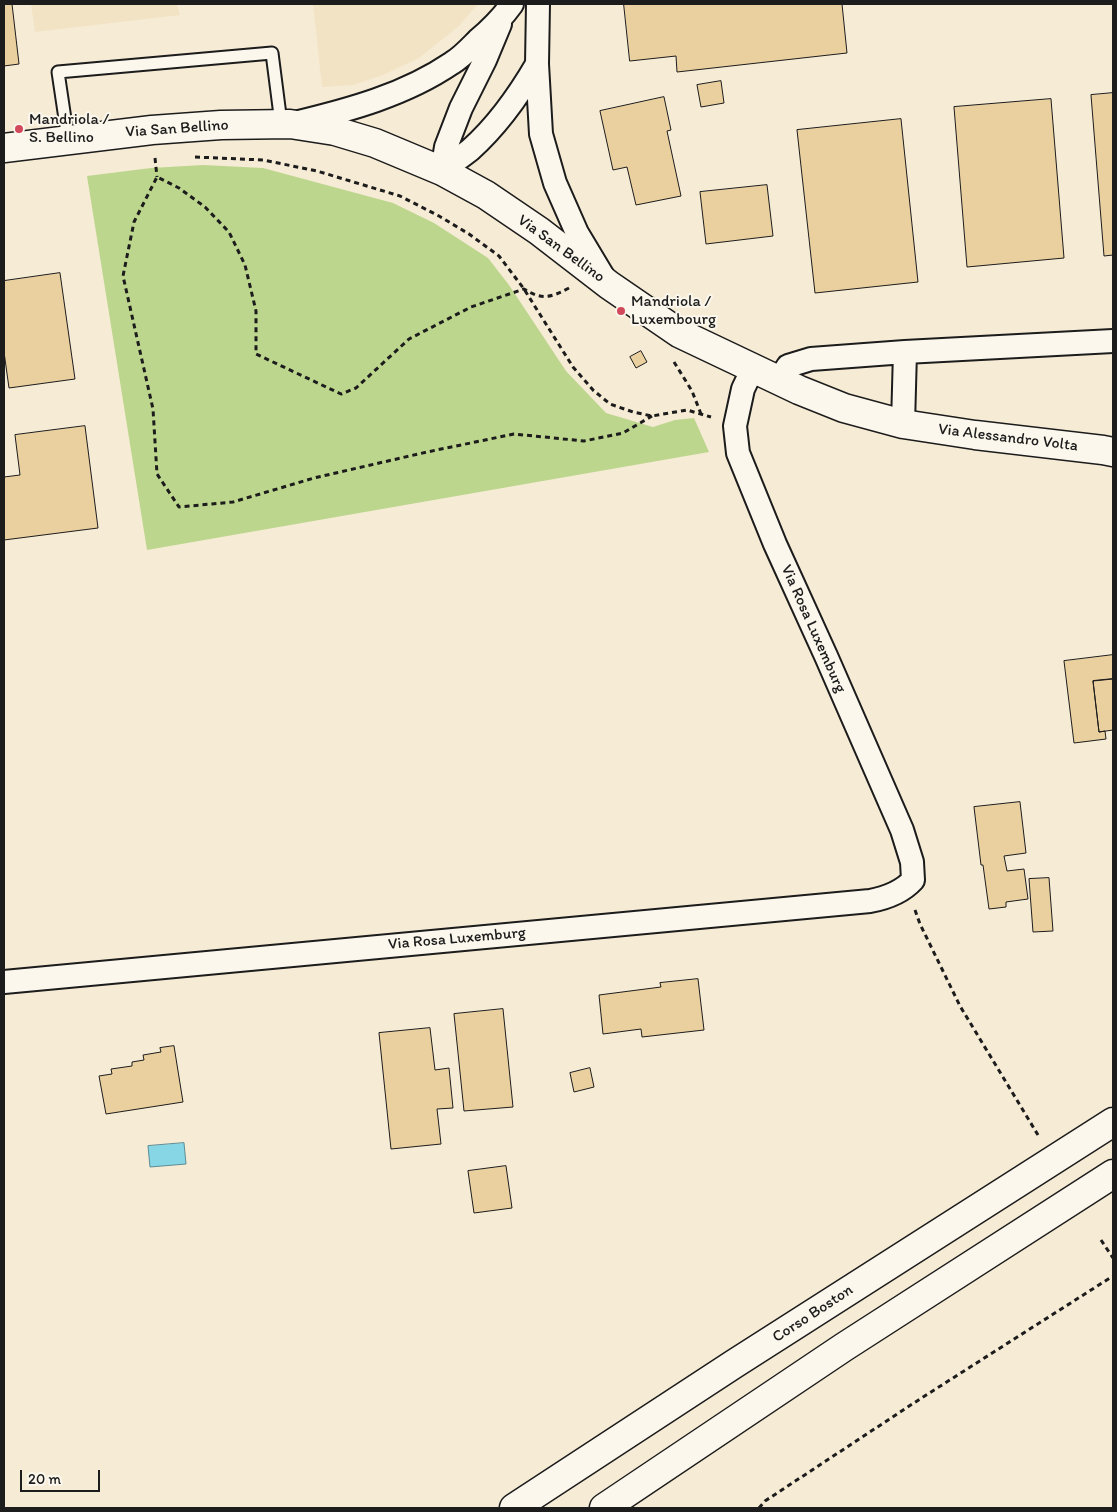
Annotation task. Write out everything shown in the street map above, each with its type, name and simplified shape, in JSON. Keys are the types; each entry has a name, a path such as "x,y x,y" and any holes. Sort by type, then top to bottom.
{"main road":[{"name":"Via San Bellino","path":"4,148 152,130 221,125 286,124 335,131 367,141 442,171 486,195 609,285"},
{"name":"Via Alessandro Volta","path":"609,285 679,333 798,390 844,408 903,424 1113,452"},
{"path":"1087,1139 1113,1112"},
{"name":"Corso Boston","path":"514,1508 734,1364 1113,1122"},
{"path":"610,1505 844,1347 1113,1174"}],"street":[{"name":"Via San Bellino","path":"538,4 537,64 541,134 555,183 576,233 609,285"},
{"name":"Via San Bellino","path":"286,124 343,112 426,79 454,62 507,11"},
{"name":"Via San Bellino","path":"442,171 446,147 461,108 486,60 507,11"},
{"path":"442,171 470,150 496,123 537,64"},
{"path":"779,380 788,366 811,359 1113,341"},
{"path":"903,424 905,352"},
{"name":"Via Rosa Luxemburg","path":"4,982 870,901 883,899 907,887 913,880 912,862 902,830 775,544 738,453 735,426 743,389 753,368"}],"lane":[{"path":"68,139 58,72 272,53 286,124"}],"path":[{"path":"193,157 264,160 317,171 400,196 447,221 469,234 498,256 524,289 573,368 593,390 610,404 652,416"},
{"path":"146,159 155,158"},
{"path":"572,286 556,295 544,297 534,295 524,289 471,307 409,340 356,388 341,394 256,354 256,311 245,265 229,232 204,207 179,188 157,177 134,222 123,276 153,409 157,474 179,507 234,502 314,478 514,434 584,441 623,433 652,416 687,410 712,418"},
{"path":"673,361 692,391 701,414"},
{"path":"907,887 920,924 960,1006 1038,1135"},
{"path":"1101,1240 1113,1258"},
{"path":"759,1508 765,1501 920,1399 1113,1276"}],"shaded area":[{"path":"31,4 177,4 180,15 35,32"},
{"path":"313,4 478,4 459,26 419,58 383,75 353,85 322,87"}],"green space":[{"path":"203,165 263,168 393,203 434,223 488,258 509,285 566,371 606,413 653,427 675,420 694,418 709,452 147,550 87,176 151,168"}],"water":[{"path":"184,1143 186,1164 150,1167 148,1146"}],"building":[{"path":"4,4 12,4 19,64 4,66"},
{"path":"624,4 842,4 847,53 677,72 676,56 630,61"},
{"path":"721,81 724,103 701,107 697,85"},
{"path":"1113,93 1113,255 1104,256 1091,95"},
{"path":"664,97 671,130 667,131 681,196 636,205 627,167 613,170 600,111"},
{"path":"1051,99 1064,258 967,267 954,107"},
{"path":"901,119 918,282 815,293 797,130"},
{"path":"767,185 773,236 706,244 700,192"},
{"path":"60,273 75,379 9,388 4,352 4,281"},
{"path":"641,351 647,362 636,368 630,357"},
{"path":"85,426 98,528 4,540 4,477 20,475 15,435"},
{"path":"1113,655 1113,679 1093,681 1099,732 1105,731 1106,739 1074,743 1064,661"},
{"path":"1113,679 1113,730 1099,732 1093,681"},
{"path":"1020,802 1026,853 1004,856 1007,871 1024,869 1028,899 1006,902 1006,907 989,909 983,865 981,865 974,807"},
{"path":"1049,878 1053,931 1033,932 1029,879"},
{"path":"698,979 704,1030 642,1037 641,1029 603,1034 599,995 661,987 660,983"},
{"path":"503,1009 513,1107 464,1111 454,1014"},
{"path":"430,1028 435,1070 449,1068 453,1108 437,1109 441,1144 391,1149 379,1033"},
{"path":"174,1046 183,1102 106,1114 99,1076 112,1074 111,1069 132,1066 132,1062 144,1060 143,1055 161,1052 160,1048"},
{"path":"590,1068 594,1087 574,1092 570,1073"},
{"path":"506,1166 512,1208 474,1213 468,1171"}],"place":[{"name":"Mandriola / S. Bellino","path":"19,129"},
{"name":"Mandriola / Luxembourg","path":"621,311"}]}
